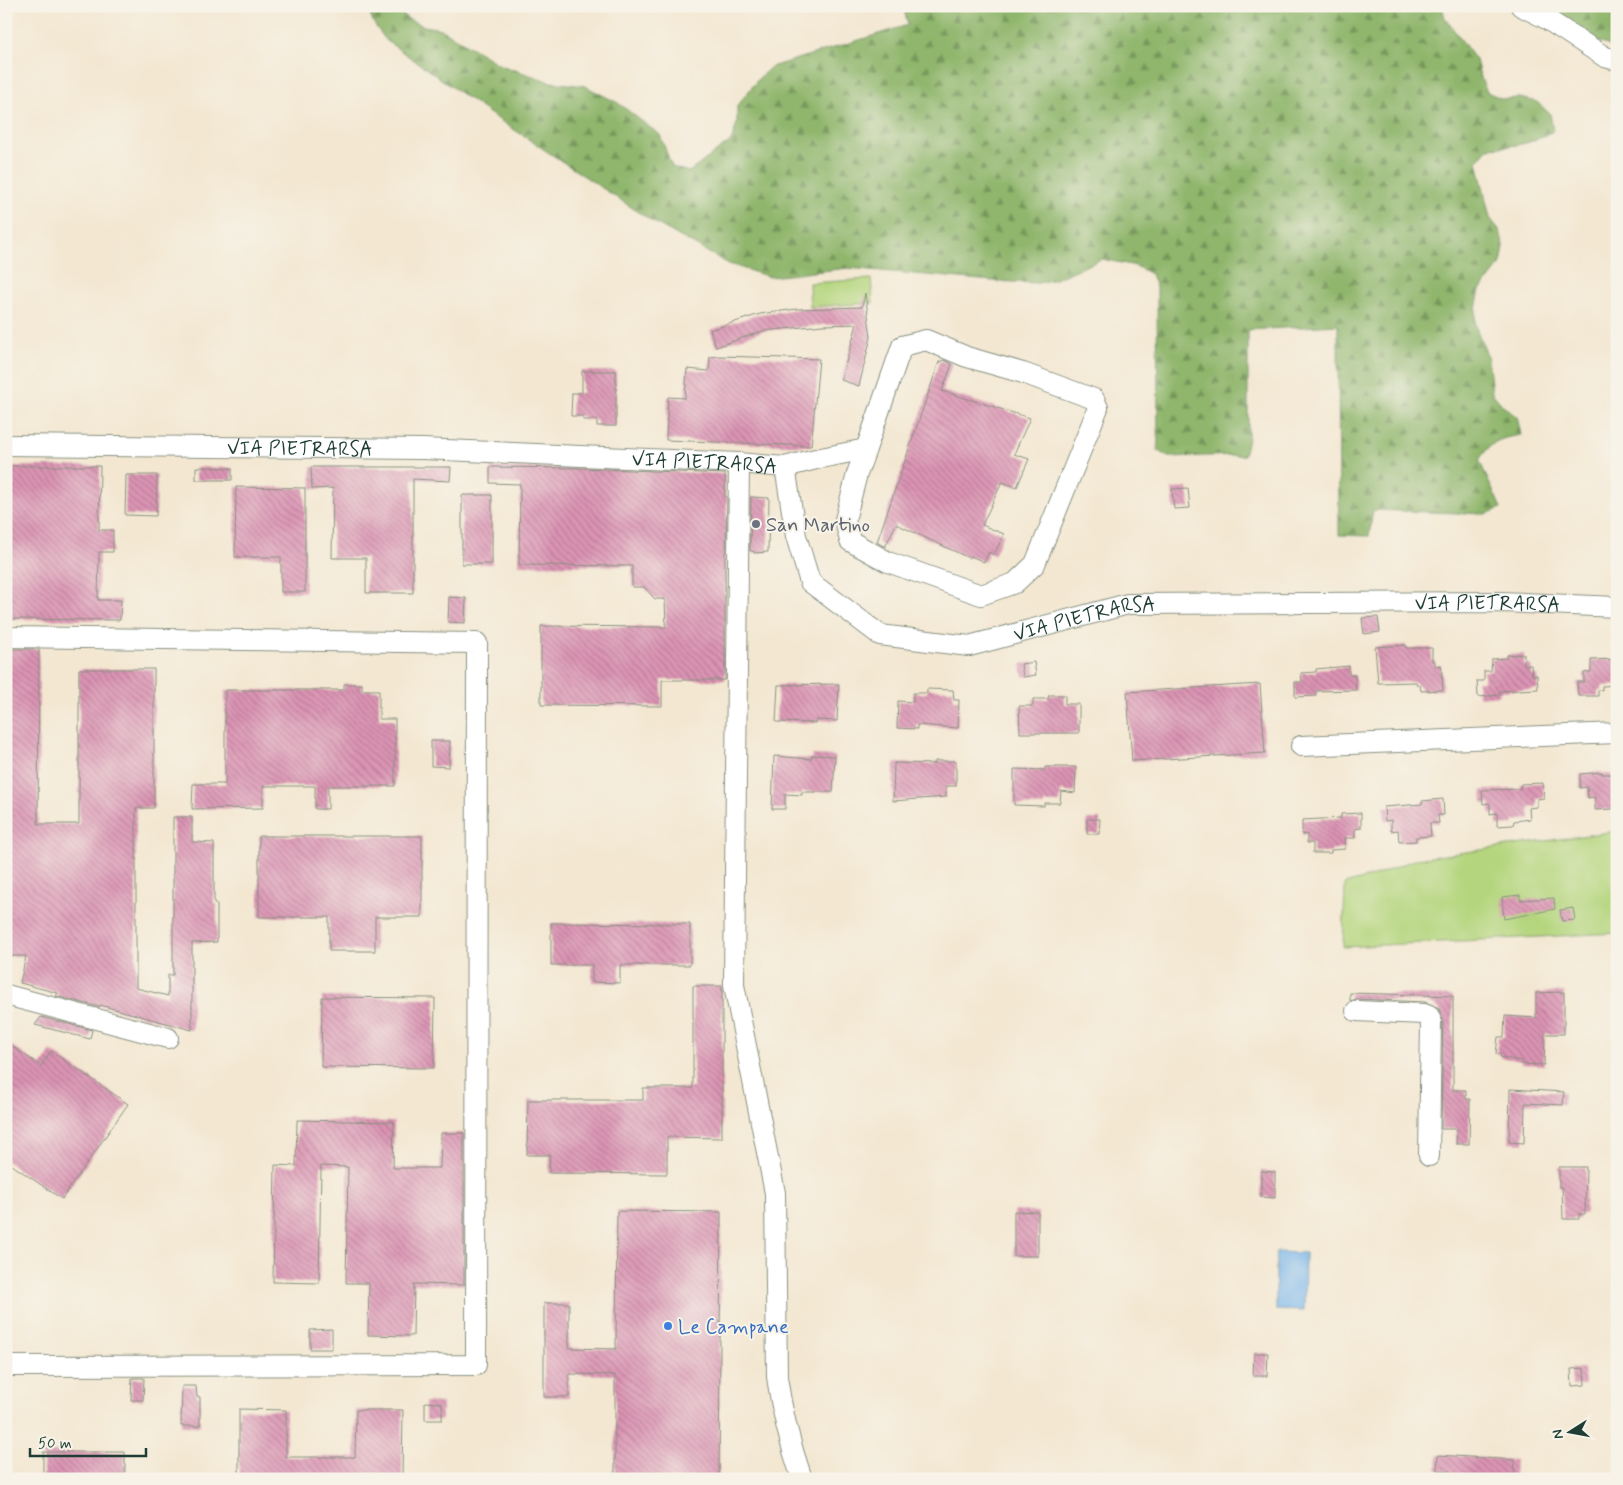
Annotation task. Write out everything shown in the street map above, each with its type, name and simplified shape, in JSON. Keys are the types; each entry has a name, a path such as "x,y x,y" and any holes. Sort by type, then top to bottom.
{"street":[{"path":"1521,6 1544,18 1605,57 1617,60"},
{"path":"926,340 967,357 1023,373 1078,392 1094,399 1098,408 1035,564 1015,583 981,596 888,562 850,541 845,520 857,474 866,449 902,346 926,340"},
{"name":"VIA PIETRARSA","path":"6,445 423,449 739,463 785,467 796,536 810,582 880,635 969,646 1128,604 1501,602 1617,607"},
{"path":"785,467 866,449"},
{"path":"739,463 734,985 776,1193 777,1377 787,1434 802,1479"},
{"path":"6,637 478,643 476,1365 6,1366"},
{"path":"1301,746 1617,732"},
{"path":"6,995 168,1038"},
{"path":"1356,1012 1424,1014 1429,1016 1431,1020 1429,1156"}],"green space":[{"path":"369,6 395,6 408,19 424,26 441,29 500,65 551,82 585,86 618,103 660,135 672,167 689,172 732,140 737,123 737,106 759,78 771,67 908,25 903,6 1442,6 1445,18 1476,60 1487,92 1503,99 1520,98 1537,102 1550,114 1553,131 1522,144 1488,148 1477,161 1490,218 1500,231 1504,247 1501,264 1480,290 1475,325 1488,358 1492,393 1503,406 1517,417 1521,435 1492,444 1479,460 1501,508 1486,514 1373,510 1369,536 1339,535 1338,325 1248,330 1248,439 1244,455 1168,457 1158,450 1157,290 1151,274 1136,266 1102,259 1055,279 1038,283 993,281 848,268 770,277 729,264 652,221 489,113 387,41 373,21"},
{"path":"1543,6 1617,6 1617,49 1599,42"},
{"path":"871,279 873,303 810,307 809,283"},
{"path":"1617,831 1617,933 1343,947 1345,884 1374,876 1416,859"}],"water":[{"path":"1276,1252 1305,1253 1304,1311 1276,1310"}],"building":[{"path":"865,293 871,337 859,386 841,380 857,324 823,325 763,331 716,347 710,330 760,314 797,309 862,307"},
{"path":"710,357 819,359 811,446 666,440 668,397 685,398 687,369 709,371"},
{"path":"944,360 952,364 942,391 1030,418 1014,454 1029,459 1017,487 1002,482 982,525 1004,534 994,555 989,552 984,562 971,556 969,558 896,524 885,547 877,542 939,362"},
{"path":"582,371 616,371 616,426 597,426 597,420 583,420 583,416 571,416 572,393 582,393"},
{"path":"6,466 100,466 99,530 113,530 113,552 99,552 98,600 121,600 120,620 6,619"},
{"path":"196,467 232,468 232,480 196,480"},
{"path":"311,467 451,467 450,481 413,479 413,593 366,593 366,558 332,558 333,488 312,489"},
{"path":"490,467 580,468 725,474 725,497 727,497 725,680 662,680 662,706 541,705 541,626 666,627 665,599 655,599 644,587 632,587 632,566 519,565 520,484 490,483"},
{"path":"126,475 157,475 156,516 125,515"},
{"path":"236,487 305,488 305,592 281,592 281,557 235,557"},
{"path":"1188,488 1190,508 1174,509 1172,489"},
{"path":"462,495 492,495 492,564 462,564"},
{"name":"San Martino","path":"751,497 769,498 768,552 754,553 754,551 750,551"},
{"path":"449,597 466,598 465,623 448,622"},
{"path":"1378,617 1380,632 1364,634 1362,618"},
{"path":"1406,645 1406,648 1432,648 1432,661 1435,661 1435,666 1441,665 1443,690 1421,691 1420,685 1417,685 1416,682 1378,683 1375,647"},
{"path":"6,649 39,649 38,824 79,824 79,669 154,669 154,808 136,808 136,988 168,996 168,975 173,975 173,817 192,817 192,842 214,843 214,904 217,904 217,942 192,943 192,1030 100,1005 99,1007 56,996 58,993 20,983 26,956 6,956"},
{"path":"1524,654 1524,665 1531,665 1532,675 1537,675 1538,689 1499,691 1500,695 1478,697 1477,681 1484,681 1484,671 1491,671 1492,659 1507,658 1507,655"},
{"path":"1617,659 1617,685 1602,686 1602,690 1598,690 1598,696 1578,696 1577,682 1584,682 1584,673 1591,672 1591,660"},
{"path":"1034,662 1036,675 1023,677 1021,664"},
{"path":"1349,666 1349,675 1355,675 1356,690 1316,691 1316,696 1295,697 1295,682 1302,682 1301,673 1316,672 1316,669"},
{"path":"344,684 362,684 362,690 379,690 379,719 395,719 395,786 328,786 328,809 315,809 315,786 263,786 263,808 192,809 193,784 225,784 225,690 344,690"},
{"path":"839,684 837,721 816,720 815,723 776,722 778,685"},
{"path":"1260,684 1265,753 1132,761 1127,692"},
{"path":"927,689 953,690 954,700 959,700 958,728 917,725 917,729 897,728 898,701 913,702 913,693 927,693"},
{"path":"1049,695 1065,695 1065,704 1079,704 1079,733 1020,733 1019,706 1033,706 1033,699 1048,699"},
{"path":"431,741 450,741 449,767 431,766"},
{"path":"812,755 835,756 833,792 802,792 802,795 785,794 785,809 772,809 774,756 811,759"},
{"path":"935,761 956,761 956,786 946,786 946,797 893,801 894,763 935,764"},
{"path":"1045,767 1076,767 1075,793 1061,791 1060,803 1044,803 1044,806 1014,805 1014,769 1045,770"},
{"path":"1602,772 1602,774 1617,774 1617,805 1613,806 1613,809 1595,810 1595,797 1588,798 1587,787 1580,788 1580,774"},
{"path":"1543,783 1544,798 1537,799 1537,807 1529,808 1530,819 1514,821 1513,825 1497,826 1497,813 1490,814 1490,803 1483,804 1482,790 1520,789 1521,784"},
{"path":"1443,799 1444,815 1438,815 1439,823 1430,823 1431,836 1416,837 1416,841 1399,842 1398,830 1391,831 1391,820 1385,821 1384,807 1422,804 1422,801"},
{"path":"1361,813 1361,828 1355,829 1355,838 1345,838 1345,849 1331,850 1331,853 1313,853 1313,843 1307,843 1307,834 1302,835 1302,820 1341,818 1341,814"},
{"path":"1087,819 1100,819 1099,834 1087,834"},
{"path":"259,836 422,836 422,917 375,917 375,951 329,951 329,917 259,917"},
{"path":"1520,895 1520,900 1554,898 1555,909 1504,919 1502,897"},
{"path":"1573,908 1575,920 1562,921 1560,910"},
{"path":"551,923 690,924 690,965 620,965 620,983 592,982 592,965 551,965"},
{"path":"693,986 722,986 722,1138 667,1137 667,1174 549,1173 550,1155 527,1155 528,1100 643,1100 643,1088 693,1088"},
{"path":"1564,992 1564,1034 1545,1034 1544,1065 1521,1064 1521,1061 1500,1057 1501,1054 1496,1054 1498,1037 1504,1037 1505,1016 1536,1018 1536,993"},
{"path":"1350,993 1453,996 1453,1090 1466,1090 1466,1099 1470,1099 1469,1144 1456,1144 1457,1129 1441,1129 1443,1021 1439,1009 1425,1002 1357,999 1350,1001"},
{"path":"322,997 435,998 434,1068 321,1067"},
{"path":"41,1017 92,1030 90,1039 35,1025"},
{"path":"6,1042 41,1066 51,1051 128,1104 62,1199 6,1161"},
{"path":"1510,1089 1564,1092 1563,1105 1525,1103 1524,1143 1509,1142"},
{"path":"297,1120 394,1122 393,1168 440,1168 441,1133 464,1133 464,1285 414,1284 413,1336 368,1335 369,1283 346,1283 348,1167 321,1166 319,1283 273,1282 275,1165 296,1166"},
{"path":"1559,1167 1586,1167 1585,1214 1579,1214 1579,1219 1563,1219 1562,1187 1559,1187"},
{"path":"1261,1171 1275,1172 1275,1198 1261,1197"},
{"name":"Le Campane","path":"617,1211 721,1212 719,1479 615,1479 615,1375 569,1374 569,1397 544,1397 544,1303 569,1303 569,1348 616,1349"},
{"path":"1014,1211 1038,1212 1038,1256 1014,1256"},
{"path":"332,1329 332,1349 310,1349 310,1330"},
{"path":"1254,1353 1268,1353 1267,1376 1253,1376"},
{"path":"1584,1368 1585,1385 1572,1386 1571,1369"},
{"path":"132,1378 144,1378 143,1400 131,1400"},
{"path":"182,1386 196,1386 197,1397 200,1397 200,1426 181,1426"},
{"path":"425,1402 442,1403 442,1420 425,1420"},
{"path":"239,1409 286,1410 286,1457 355,1457 356,1410 403,1410 402,1479 239,1479"},
{"path":"43,1452 125,1452 125,1479 43,1479"},
{"path":"1438,1455 1515,1460 1514,1479 1450,1479 1450,1471 1437,1470"}],"place":[{"name":"San Martino","path":"756,524"},
{"name":"Le Campane","path":"668,1326"}]}
